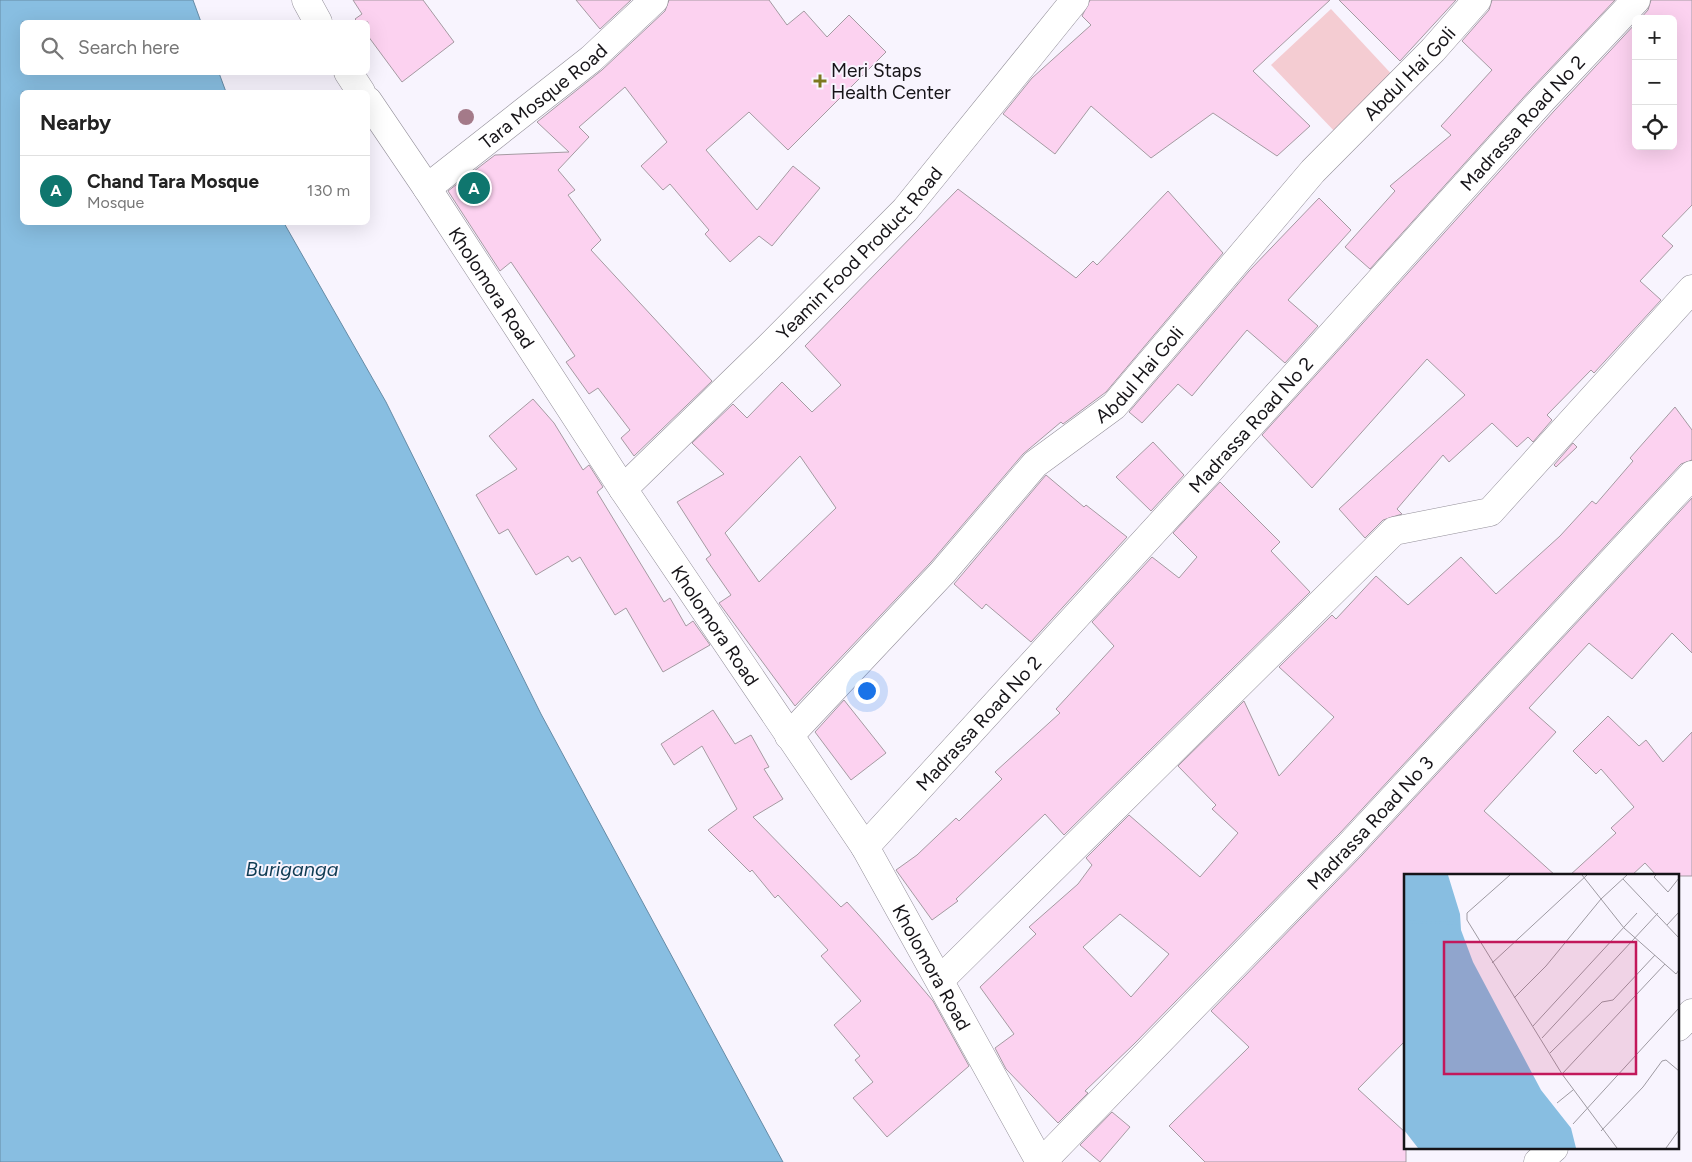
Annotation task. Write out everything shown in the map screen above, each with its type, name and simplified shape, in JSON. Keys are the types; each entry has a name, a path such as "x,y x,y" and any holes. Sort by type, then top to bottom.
{"street":[{"path":"306,0 317,20"},
{"name":"Tara Mosque Road","path":"427,188 591,59 654,0"},
{"name":"Yeamin Food Product Road","path":"622,489 767,349 905,210 1075,0"},
{"name":"Abdul Hai Goli","path":"789,736 943,572 1035,464 1114,406 1313,171 1433,50 1477,0"},
{"name":"Madrassa Road No 2","path":"865,847 1210,470 1542,100 1636,0"},
{"path":"350,75 361,90"},
{"name":"Kholomora Road","path":"370,104 427,188 622,489 865,847 1041,1162"},
{"path":"940,980 1394,531 1490,512 1692,289"},
{"name":"Madrassa Road No 3","path":"1041,1162 1351,844 1692,475"},
{"path":"1680,1026 1692,1013"},
{"path":"1538,1162 1552,1150"}],"shaded area":[{"path":"1331,9 1397,80 1339,136 1271,65"}],"water":[{"name":"Buriganga","path":"0,0 193,0 200,20 20,20 20,75 220,75 225,90 20,90 20,225 285,225 386,402 541,714 783,1162 0,1162"}],"building":[{"path":"353,0 423,0 454,42 402,82 370,39 370,20 355,19 362,14"},
{"path":"576,0 631,0 600,29"},
{"path":"669,0 769,0 787,25 804,11 827,37 849,15 886,52 788,150 749,112 706,150 757,210 793,166 820,188 772,246 759,236 730,262 705,234 709,230 670,184 663,190 641,166 667,142 625,87 579,127 589,137 558,170 575,190 568,195 601,240 591,250 712,381 634,456 621,438 630,430 598,388 589,394 566,362 575,356 511,262 500,271 448,191 495,155 569,152 537,122 602,70 665,11"},
{"path":"1090,0 1330,0 1253,71 1310,126 1277,156 1213,113 1151,158 1091,106 1055,154 1003,114 1032,78 1091,25 1082,16"},
{"path":"1339,0 1456,0 1400,61"},
{"path":"1492,0 1615,0 1531,89 1370,269 1345,247 1395,191 1390,186 1451,135 1441,126 1492,70 1462,41 1489,10"},
{"path":"1651,0 1692,0 1692,205 1662,236 1673,246 1640,281 1661,300 1594,373 1591,370 1547,415 1552,420 1533,442 1528,437 1517,447 1492,423 1449,462 1443,455 1397,509 1402,514 1383,520 1365,538 1339,509 1465,395 1427,359 1312,488 1262,435 1554,111 1632,27 1632,150 1677,150 1677,15 1644,15 1648,10"},
{"path":"958,189 1076,278 1093,261 1097,265 1168,191 1223,253 1106,392 1063,424 1061,422 1023,454 931,562 795,706 719,603 731,595 706,559 711,555 677,502 724,474 692,443 733,404 747,418 782,382 812,412 841,385 805,346","holes":["800,456 836,508 759,582 725,533"]},
{"path":"1319,198 1351,230 1288,300 1318,326 1285,363 1247,330 1192,396 1178,384 1142,423 1129,412 1249,271"},
{"path":"533,399 554,423 583,470 589,465 603,487 597,492 664,602 670,598 686,626 693,621 710,645 663,672 626,608 615,615 580,557 572,562 568,556 536,575 508,529 499,534 476,495 517,469 489,436"},
{"path":"1675,407 1692,430 1692,460 1681,464 1340,833 1134,1044 1085,1091 1088,1093 1058,1123 1006,1069 995,1048 1014,1034 980,987 1036,934 1029,927 1078,884 1092,865 1086,858 1129,815 1200,877 1238,833 1212,809 1216,805 1178,766 1244,701 1279,776 1334,717 1279,667 1332,615 1336,619 1376,576 1408,605 1461,557 1496,594 1560,536 1592,501 1596,504 1633,461 1630,458","holes":["1120,914 1169,954 1131,997 1083,947"]},
{"path":"1153,442 1184,475 1151,511 1116,477"},
{"path":"1573,443 1577,447 1556,467 1554,465"},
{"path":"1046,475 1084,507 1086,505 1127,537 1031,642 986,604 982,609 954,584"},
{"path":"1220,482 1280,542 1271,551 1310,592 1064,835 1045,814 956,899 958,901 932,920 896,870 917,855 956,818 959,821 1002,779 995,772 1060,713 1056,709 1114,646 1092,622 1152,557 1179,578 1197,557 1173,533"},
{"path":"1692,498 1692,653 1672,633 1632,679 1589,643 1529,708 1556,732 1484,811 1554,874 1404,874 1404,1042 1358,1089 1404,1131 1406,1162 1205,1162 1169,1126 1249,1047 1211,1011 1362,855"},
{"path":"844,700 886,753 851,780 815,732"},
{"path":"713,710 735,744 751,735 769,767 764,769 783,799 753,817 841,907 847,902 878,936 933,1001 969,1066 887,1137 853,1098 873,1082 855,1060 860,1056 834,1025 861,1001 821,956 828,950 778,895 775,898 752,870 750,872 708,830 737,809 702,746 674,765 661,744"},
{"path":"1608,716 1639,746 1646,740 1663,762 1692,732 1692,876 1655,874 1645,863 1633,874 1571,874 1616,833 1611,828 1634,807 1601,769 1596,774 1573,751"},
{"path":"1112,1112 1130,1127 1100,1162 1080,1145"}],"place":[{"name":"Meri Staps Health Center","path":"820,81"},
{"name":"Chand Tara Mosque","path":"474,188"}]}
